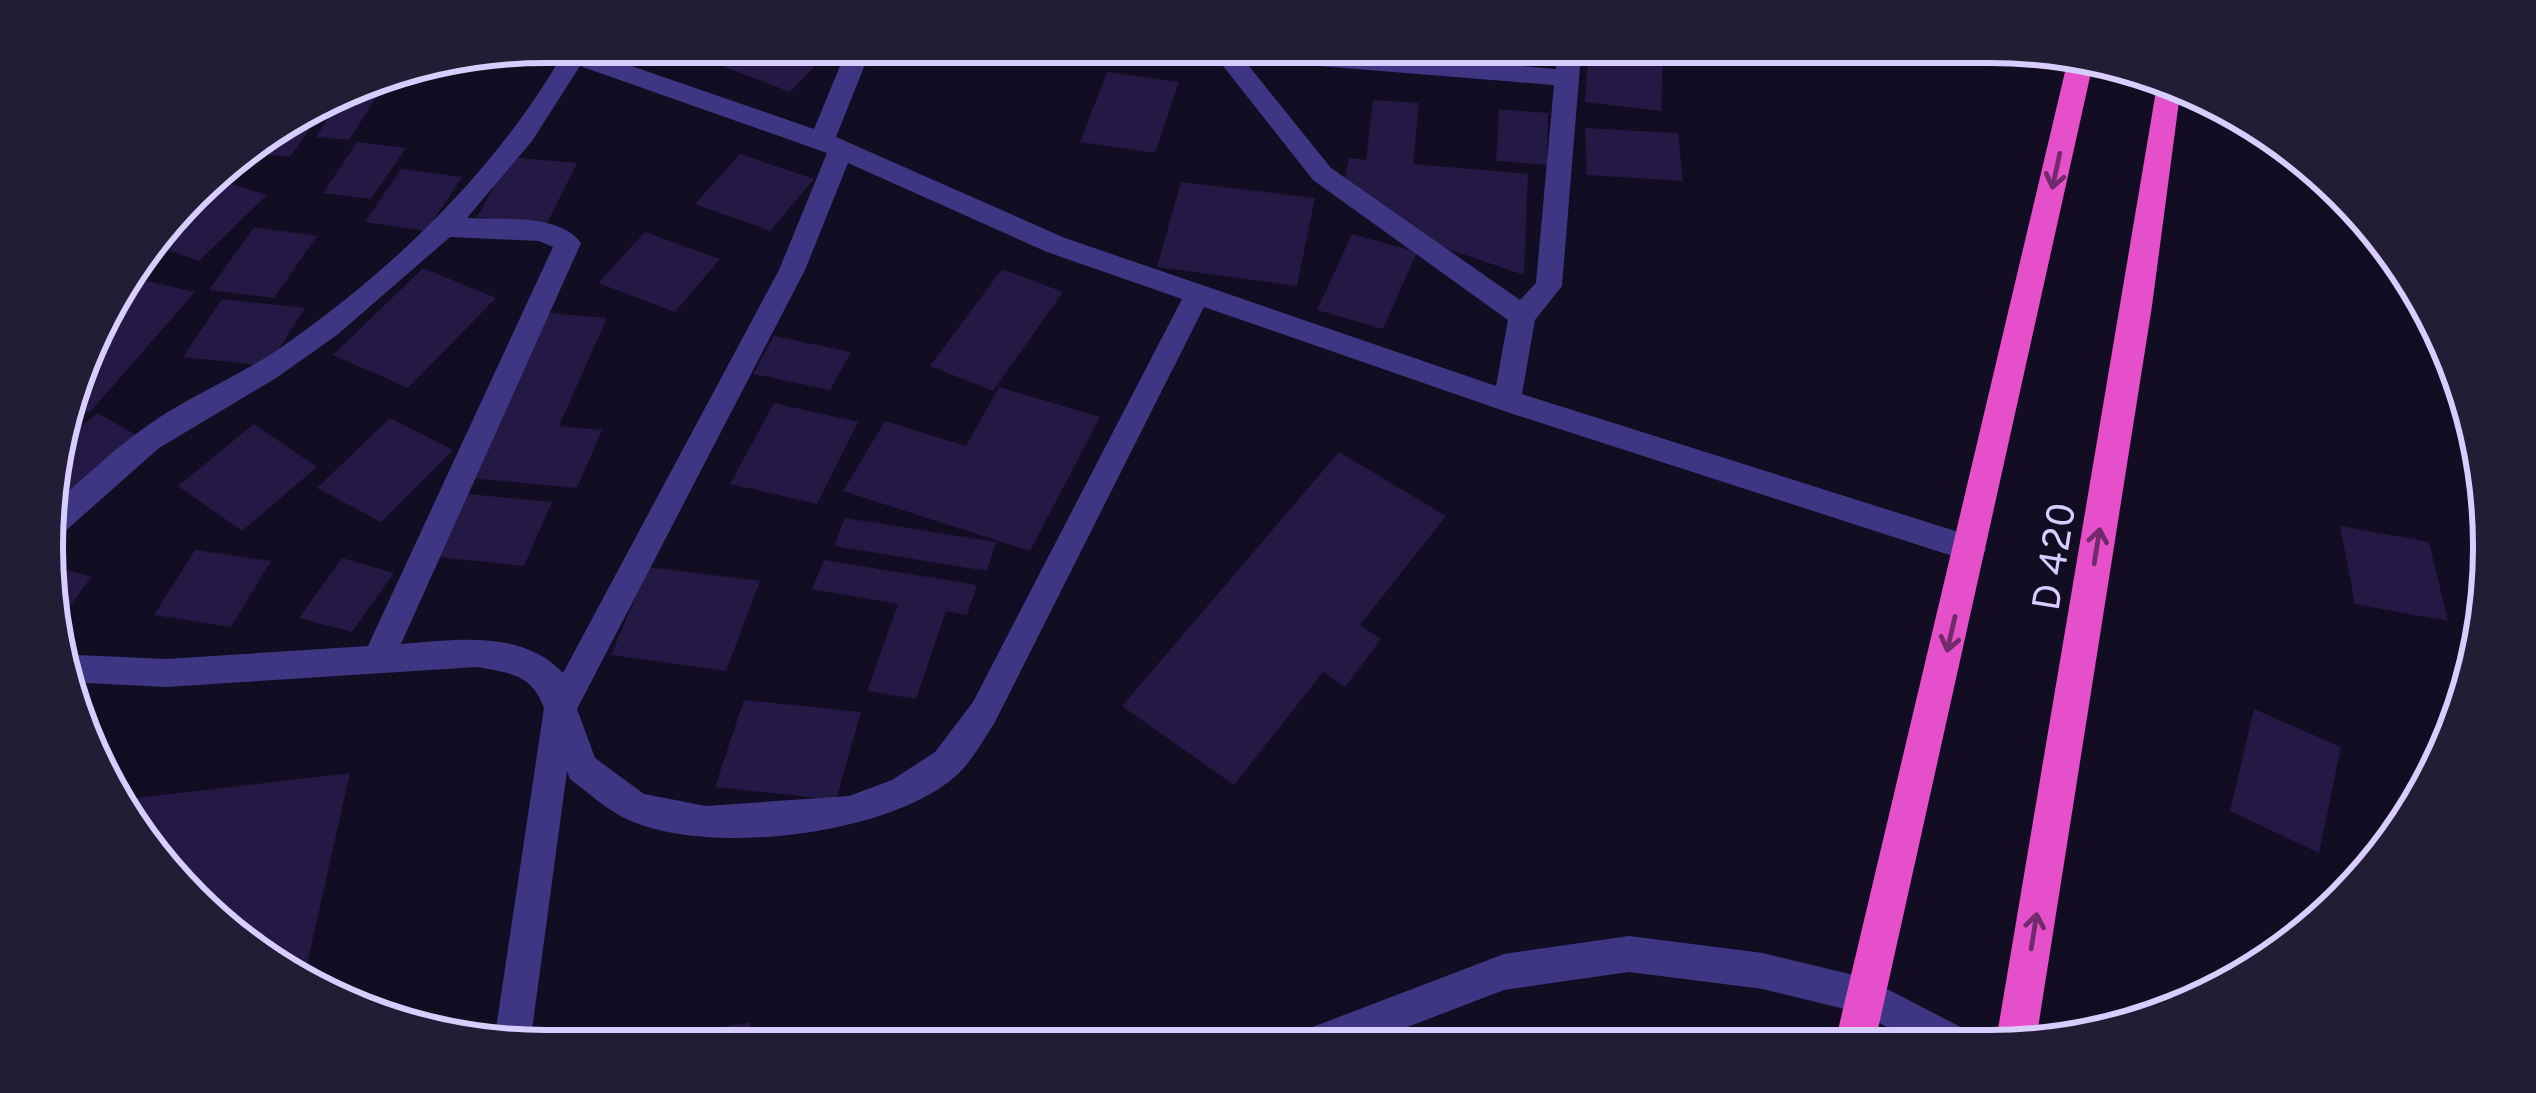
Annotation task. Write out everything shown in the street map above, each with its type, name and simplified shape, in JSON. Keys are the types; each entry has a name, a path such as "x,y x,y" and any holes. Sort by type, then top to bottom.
{"highway":[{"path":"1858,1030 2078,71"},
{"name":"D 420","path":"2018,1029 2137,306 2166,97"}],"street":[{"path":"64,513 150,439 282,361 387,282 448,227 517,140 569,63"},
{"path":"612,63 831,146 1056,245 1507,400 1971,549"},
{"path":"514,1029 559,711 782,289 856,63"},
{"path":"1232,63 1322,174 1522,316"},
{"path":"1404,63 1569,78"},
{"path":"1507,400 1522,316 1550,286 1569,63"},
{"path":"379,658 568,243 542,232 448,227"},
{"path":"78,668 166,673 477,653 527,662 550,680 582,768 637,808 706,822 849,812 903,792 947,763 983,712 1198,292"},
{"path":"1352,1030 1504,972 1629,954 1763,971 1866,996 1929,1030"}],"building":[{"path":"729,63 818,63 790,92 725,67"},
{"path":"1588,63 1663,63 1661,111 1585,102"},
{"path":"1107,72 1179,82 1155,153 1080,142"},
{"path":"379,93 349,140 316,137 331,114"},
{"path":"1373,100 1419,103 1413,164 1528,174 1524,275 1442,247 1344,183 1349,158 1366,160"},
{"path":"1499,109 1548,113 1547,165 1496,161"},
{"path":"313,125 290,157 264,154"},
{"path":"1585,128 1678,133 1683,181 1587,175"},
{"path":"357,142 406,148 371,199 323,193"},
{"path":"740,154 814,179 770,231 695,204"},
{"path":"510,157 577,163 547,223 477,217"},
{"path":"401,169 462,177 426,231 365,222"},
{"path":"1181,182 1315,198 1297,286 1157,267"},
{"path":"228,183 267,195 199,261 165,249 205,205"},
{"path":"254,227 317,236 274,298 209,290"},
{"path":"645,232 720,259 675,312 598,283"},
{"path":"1352,234 1417,252 1383,329 1317,310"},
{"path":"423,268 496,298 408,388 333,355"},
{"path":"1002,269 1063,292 993,391 930,366"},
{"path":"143,280 195,292 90,412 83,410 100,361"},
{"path":"222,299 305,308 268,366 183,357"},
{"path":"549,313 607,318 559,426 602,430 577,488 470,478"},
{"path":"774,336 851,352 830,390 753,374"},
{"path":"999,387 1100,417 1030,551 843,491 885,421 966,446"},
{"path":"774,403 858,422 817,504 730,484"},
{"path":"97,413 142,438 65,506 67,483 77,430"},
{"path":"390,418 453,450 381,522 317,488"},
{"path":"254,424 317,467 242,531 178,486"},
{"path":"1339,452 1446,516 1360,625 1381,639 1345,687 1323,672 1234,785 1122,706"},
{"path":"467,494 552,502 524,566 437,557"},
{"path":"845,518 996,542 987,571 834,546"},
{"path":"2340,526 2429,542 2448,621 2355,604"},
{"path":"195,550 271,561 231,627 154,615"},
{"path":"342,558 394,573 352,632 299,618"},
{"path":"824,560 977,585 967,615 946,611 916,699 867,691 898,604 812,589"},
{"path":"648,567 760,581 726,671 611,655"},
{"path":"64,570 92,576 67,610"},
{"path":"744,700 861,712 836,800 715,787"},
{"path":"2254,709 2341,747 2319,853 2230,811"},
{"path":"350,773 307,966 252,930 205,888 163,841 134,798"},
{"path":"750,1022 750,1030 706,1030"}]}
